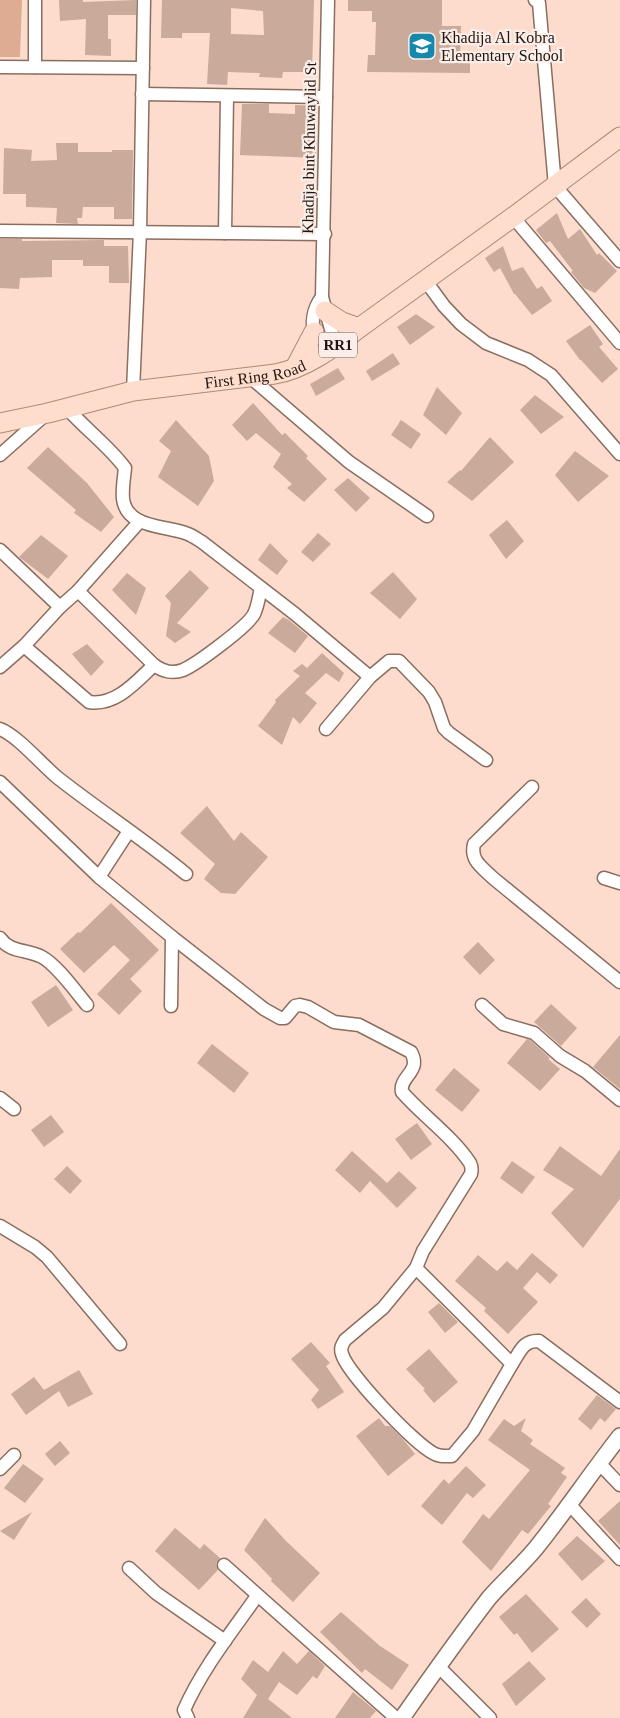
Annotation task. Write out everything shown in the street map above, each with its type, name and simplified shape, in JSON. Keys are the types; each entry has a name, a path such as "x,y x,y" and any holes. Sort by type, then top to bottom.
{"main road":[{"name":"First Ring Road","path":"0,423 48,413 133,391 280,374 294,368 329,351 555,186 620,136"},
{"path":"324,304 342,322 359,328"},
{"path":"294,368 314,332"}],"street":[{"path":"35,0 35,67"},
{"path":"133,391 140,231 144,0"},
{"name":"Khadīja bint Khuwaylid St","path":"324,304 328,0"},
{"path":"536,0 539,4 555,186 620,261"},
{"path":"0,67 143,68"},
{"path":"142,94 326,97"},
{"path":"225,233 227,96"},
{"path":"513,217 620,343"},
{"path":"0,231 325,234"},
{"path":"425,280 444,306 461,324 486,343 528,360 552,375 620,454"},
{"path":"324,304 329,351 314,332 314,308 324,304"},
{"path":"250,377 349,462 427,516"},
{"path":"67,408 78,421 118,458 125,468 122,498 125,509 133,517 140,521 187,534 202,542 303,620 370,677"},
{"path":"0,455 48,413"},
{"path":"0,668 24,646 60,606 78,591 140,521"},
{"path":"0,550 60,606"},
{"path":"78,591 154,665 160,670 171,672 183,670 249,622 254,614 261,588"},
{"path":"24,646 89,702 95,703 117,697 131,688 154,665"},
{"path":"326,729 370,677 390,660 399,661 429,692 444,728 449,734 486,760"},
{"path":"0,729 11,735 56,777 160,852 186,874"},
{"path":"0,782 99,877 264,1009 280,1018 284,1018 295,1006 308,1007 334,1022 359,1025 411,1052 414,1064 402,1085 402,1092 455,1145 472,1168 471,1174 423,1251 416,1268 383,1308 345,1340 341,1346 343,1357 347,1364 361,1384 385,1409 433,1453 442,1456 452,1456 473,1431 526,1343 533,1341 539,1342 620,1402"},
{"path":"532,787 474,844 472,852 476,861 493,878 620,982"},
{"path":"99,877 129,831"},
{"path":"604,878 620,883"},
{"path":"171,1006 172,937"},
{"path":"0,938 8,947 35,954 50,963 87,1006"},
{"path":"482,1005 503,1024 534,1033 560,1056 585,1071 620,1100"},
{"path":"0,1098 14,1109"},
{"path":"0,1226 35,1247 47,1257 120,1344"},
{"path":"416,1268 512,1364"},
{"path":"402,1718 490,1597 534,1550 570,1505 620,1436"},
{"path":"0,1468 14,1455"},
{"path":"599,1463 620,1485"},
{"path":"570,1505 620,1559"},
{"path":"224,1566 396,1718"},
{"path":"129,1568 156,1593 225,1642"},
{"path":"188,1718 184,1710 186,1705 210,1663 257,1596"},
{"path":"438,1666 490,1718"}],"shaded area":[{"path":"0,0 22,0 20,57 0,57"}],"building":[{"path":"59,0 83,0 83,2 136,0 136,15 108,15 108,39 111,39 111,56 85,55 86,19 60,21"},
{"path":"162,0 314,0 312,72 283,72 282,78 259,77 260,73 228,72 227,85 207,84 210,33 182,33 182,38 161,38","holes":["231,8 263,11 264,35 231,34"]},
{"path":"348,0 442,0 442,26 461,26 460,56 470,56 470,73 367,72 368,55 375,55 376,22 372,22 372,11 348,11"},
{"path":"242,104 269,104 269,113 295,114 295,105 317,106 316,158 240,155"},
{"path":"56,143 78,143 78,152 133,150 132,219 114,219 114,207 83,207 82,218 77,218 78,224 56,223 57,208 26,207 26,194 3,194 4,148 32,150 31,161 57,160"},
{"path":"557,213 568,239 580,229 597,255 599,253 617,271 595,293 584,288 550,241 546,243 536,230"},
{"path":"0,239 22,239 22,241 104,240 104,246 128,246 129,283 109,283 109,266 83,266 83,260 52,260 52,277 20,278 19,289 0,288"},
{"path":"503,246 512,271 523,267 537,289 542,286 552,301 532,315 514,294 500,268 494,272 485,258"},
{"path":"416,314 435,327 410,345 397,327"},
{"path":"590,325 603,344 599,347 618,369 602,383 580,360 566,341"},
{"path":"393,353 400,364 372,381 366,371"},
{"path":"338,368 345,379 316,396 310,384"},
{"path":"437,387 462,413 446,435 423,415"},
{"path":"535,395 564,417 541,434 520,410"},
{"path":"253,403 282,435 285,433 308,456 306,458 327,479 304,502 287,488 292,484 273,467 281,454 256,433 247,441 232,425"},
{"path":"176,420 209,456 214,481 198,506 158,477 171,451 159,441"},
{"path":"401,420 421,434 411,449 391,435"},
{"path":"490,437 514,462 472,501 447,482 461,471"},
{"path":"48,447 87,483 114,517 101,532 74,513 76,510 27,468"},
{"path":"575,451 609,476 578,502 555,475"},
{"path":"348,478 370,498 356,512 334,490"},
{"path":"507,520 524,541 506,559 489,535"},
{"path":"318,533 331,544 313,562 301,552"},
{"path":"41,535 68,556 48,579 19,557"},
{"path":"270,543 288,561 277,575 258,560"},
{"path":"190,570 209,588 177,623 191,632 175,643 166,636 171,603 165,596"},
{"path":"393,572 417,599 400,619 370,593"},
{"path":"127,573 146,588 136,615 112,590"},
{"path":"283,617 308,636 295,653 268,633"},
{"path":"87,644 104,662 91,676 72,654"},
{"path":"322,653 344,673 339,682 326,673 305,693 317,703 300,724 293,717 282,745 258,726 276,702 275,700 300,676 293,671 302,664 307,668"},
{"path":"207,806 234,841 241,832 268,857 235,894 221,893 204,879 215,864 180,833"},
{"path":"111,903 159,950 130,979 142,991 119,1015 97,994 130,960 114,945 84,973 60,949 78,932 80,933"},
{"path":"478,942 495,960 480,975 463,957"},
{"path":"56,985 73,1010 48,1027 31,1002"},
{"path":"551,1004 577,1028 561,1046 534,1022"},
{"path":"620,1035 620,1089 593,1067"},
{"path":"527,1039 560,1069 540,1091 507,1063"},
{"path":"212,1044 249,1073 234,1093 197,1063"},
{"path":"454,1068 480,1090 462,1112 435,1090"},
{"path":"51,1115 64,1132 44,1147 31,1130"},
{"path":"417,1123 432,1144 411,1160 395,1139"},
{"path":"560,1146 601,1176 620,1149 620,1199 583,1248 551,1213 574,1189 543,1170"},
{"path":"352,1151 387,1183 399,1171 417,1188 397,1208 370,1181 360,1193 335,1170"},
{"path":"512,1161 535,1177 522,1194 500,1178"},
{"path":"67,1166 82,1181 70,1194 54,1179"},
{"path":"532,1253 558,1275 550,1284 537,1272 523,1288 538,1302 508,1334 484,1311 486,1308 455,1281 478,1255 497,1271 507,1261 517,1270"},
{"path":"439,1303 458,1322 445,1333 428,1312"},
{"path":"311,1342 330,1363 326,1366 344,1392 318,1409 311,1400 319,1390 291,1359"},
{"path":"429,1349 458,1382 434,1403 423,1390 425,1389 406,1369"},
{"path":"79,1370 93,1394 68,1407 59,1391 26,1415 11,1394 34,1377 44,1390"},
{"path":"597,1395 616,1409 605,1422 600,1418 591,1430 578,1419"},
{"path":"379,1418 385,1426 390,1426 402,1438 415,1454 388,1476 356,1436"},
{"path":"526,1418 521,1431 533,1440 530,1444 565,1468 561,1473 567,1477 548,1504 551,1506 528,1534 522,1530 491,1571 462,1542 483,1514 489,1519 530,1470 488,1440 504,1419 514,1426"},
{"path":"60,1441 70,1453 55,1466 45,1454"},
{"path":"23,1464 44,1479 25,1503 4,1488"},
{"path":"466,1466 486,1485 473,1498 467,1493 442,1525 421,1506 444,1479 449,1484"},
{"path":"620,1501 620,1545 598,1521"},
{"path":"32,1512 14,1540 0,1531"},
{"path":"265,1518 320,1573 293,1602 271,1581 272,1579 244,1550"},
{"path":"175,1528 200,1549 204,1544 220,1558 216,1564 218,1570 199,1590 155,1551"},
{"path":"577,1536 605,1561 582,1581 558,1554"},
{"path":"526,1594 559,1629 532,1653 517,1633 514,1635 499,1617"},
{"path":"586,1598 601,1614 587,1628 571,1612"},
{"path":"341,1612 380,1646 409,1665 392,1690 365,1669 362,1673 320,1632"},
{"path":"283,1651 297,1664 309,1651 325,1666 317,1679 313,1676 297,1695 279,1682 268,1699 292,1718 243,1718 257,1695 241,1679 253,1660 268,1672"},
{"path":"529,1661 546,1679 516,1706 502,1684"},
{"path":"353,1692 376,1711 370,1718 335,1718"}],"place":[{"name":"Khadija Al Kobra Elementary School","path":"422,46"}]}
